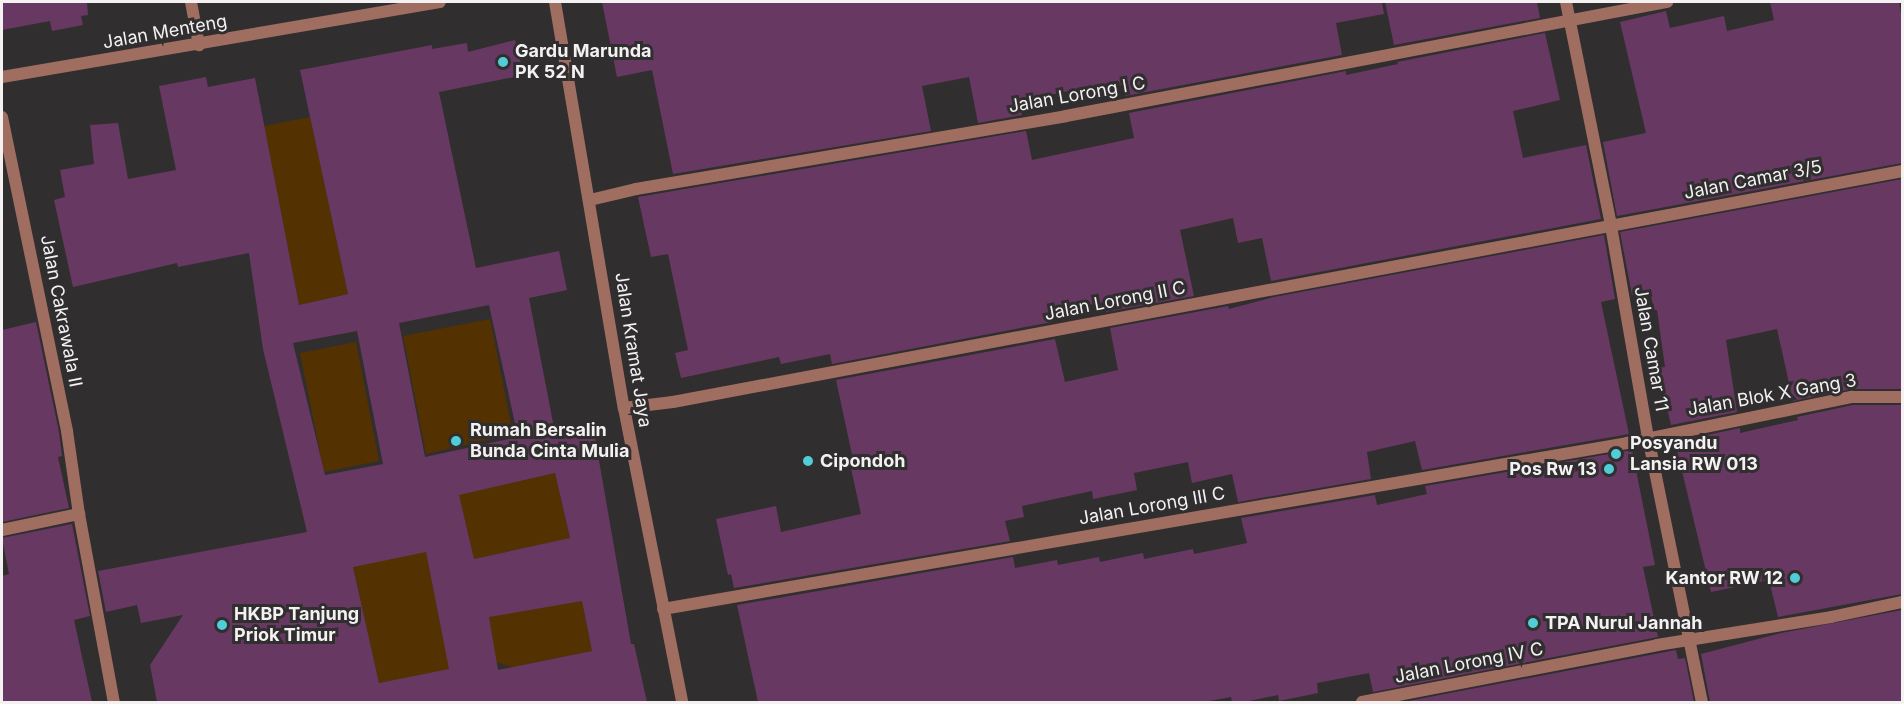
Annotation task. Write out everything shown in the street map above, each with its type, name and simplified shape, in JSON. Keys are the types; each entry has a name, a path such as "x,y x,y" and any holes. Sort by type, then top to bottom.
{"street":[{"path":"191,2 199,45"},
{"name":"Jalan Menteng","path":"2,77 440,2"},
{"name":"Jalan Kramat Jaya","path":"555,2 624,408 682,702"},
{"name":"Jalan Camar 11","path":"1566,2 1611,226 1648,437 1702,702"},
{"name":"Jalan Lorong I C","path":"590,200 636,189 1066,116 1667,2"},
{"name":"Jalan Cakrawala II","path":"2,117 67,431 79,514 114,702"},
{"name":"Jalan Camar 3/5","path":"1611,226 1902,171"},
{"name":"Jalan Lorong II C","path":"624,408 673,402 1611,226"},
{"name":"Jalan Blok X Gang 3","path":"1648,437 1852,397 1902,397"},
{"name":"Jalan Lorong III C","path":"663,609 1648,437"},
{"path":"2,530 79,514"},
{"name":"Jalan Lorong IV C","path":"1362,702 1902,602"}],"shaded area":[{"path":"310,117 348,294 299,305 264,126"},
{"path":"490,319 513,434 426,454 403,336"},
{"path":"356,342 379,461 324,472 300,353"},
{"path":"555,473 574,558 548,543 474,559 462,509 435,515 433,500"},
{"path":"343,521 426,552 446,652 493,643 489,617 578,581 592,651 512,667 492,661 379,683"}],"building":[{"path":"2,2 87,2 88,15 81,16 83,25 52,31 50,21 2,30"},
{"path":"602,2 1382,2 1384,14 1336,23 1342,55 1125,96 1123,85 1120,85 1119,81 1019,101 1022,115 978,123 969,77 922,86 931,131 673,174 652,70 617,77"},
{"path":"1385,2 1537,2 1540,18 1394,45"},
{"path":"1770,2 1899,2 1902,18 1902,163 1617,216 1603,142 1646,133 1620,22 1666,11 1670,28 1724,16 1727,31 1774,20"},
{"path":"1545,33 1560,100 1513,111 1523,158 1586,145 1601,219 1271,281 1262,238 1238,243 1233,218 1180,230 1194,296 1106,312 1104,302 1050,313 1052,322 832,364 830,354 781,364 779,357 681,378 675,353 688,350 668,254 651,257 638,197 1026,131 1032,160 1134,138 1129,113 1346,71 1346,75 1398,64 1397,62"},
{"path":"515,40 524,75 439,92 476,268 559,251 567,290 529,298 555,433 593,426 631,644 634,644 647,702 157,702 150,665 183,615 141,623 137,605 106,612 98,571 307,532 263,349 249,253 178,267 177,263 73,287 54,200 65,197 60,170 94,164 90,125 118,123 128,179 176,170 159,86 206,77 208,87 255,78 299,305 348,294 300,70 432,45 432,49 467,43 468,52","holes":["489,305 518,437 425,457 399,323","357,331 383,464 325,475 293,343","555,473 570,538 474,559 459,495","426,552 449,669 379,683 353,567","582,601 592,651 498,670 489,617"]},
{"path":"1902,179 1902,389 1852,389 1793,401 1777,329 1726,340 1737,412 1671,425 1658,368 1665,367 1657,310 1654,310 1650,291 1632,295 1620,232"},
{"path":"1604,235 1615,299 1601,302 1629,434 1422,470 1415,441 1367,452 1371,479 1238,502 1232,474 1192,483 1188,462 1134,473 1137,490 1093,499 1092,491 1022,506 1024,517 1005,521 1010,541 734,588 731,574 728,575 716,519 776,506 781,532 861,514 850,464 854,464 836,380 1055,339 1065,382 1118,370 1110,328 1228,306 1229,309 1274,297"},
{"path":"36,322 59,432 62,456 58,457 69,508 2,522 2,330"},
{"path":"1853,405 1902,405 1902,594 1778,617 1769,580 1711,592 1675,442 1740,428 1740,433 1798,420 1797,417"},
{"path":"1632,450 1655,565 1643,567 1658,637 1373,692 1369,673 1317,683 1318,693 1279,701 1278,695 1244,702 1232,702 1231,697 1203,702 758,702 737,605 1013,557 1015,568 1057,560 1058,565 1099,557 1100,562 1143,553 1144,559 1193,549 1194,554 1247,543 1241,518 1375,495 1377,505 1427,494 1425,486"},
{"path":"72,524 90,616 74,620 92,702 2,702 2,576 9,574 2,538"},
{"path":"1902,610 1902,702 1710,702 1701,654 1781,633"},
{"path":"1676,650 1678,659 1685,658 1694,702 1403,702"}],"place":[{"name":"Gardu Marunda PK 52 N","path":"503,62"},
{"name":"Rumah Bersalin Bunda Cinta Mulia","path":"456,441"},
{"name":"Posyandu Lansia RW 013","path":"1616,454"},
{"name":"Cipondoh","path":"808,461"},
{"name":"Pos Rw 13","path":"1609,469"},
{"name":"Kantor RW 12","path":"1795,578"},
{"name":"TPA Nurul Jannah","path":"1533,623"},
{"name":"HKBP Tanjung Priok Timur","path":"222,625"}]}
